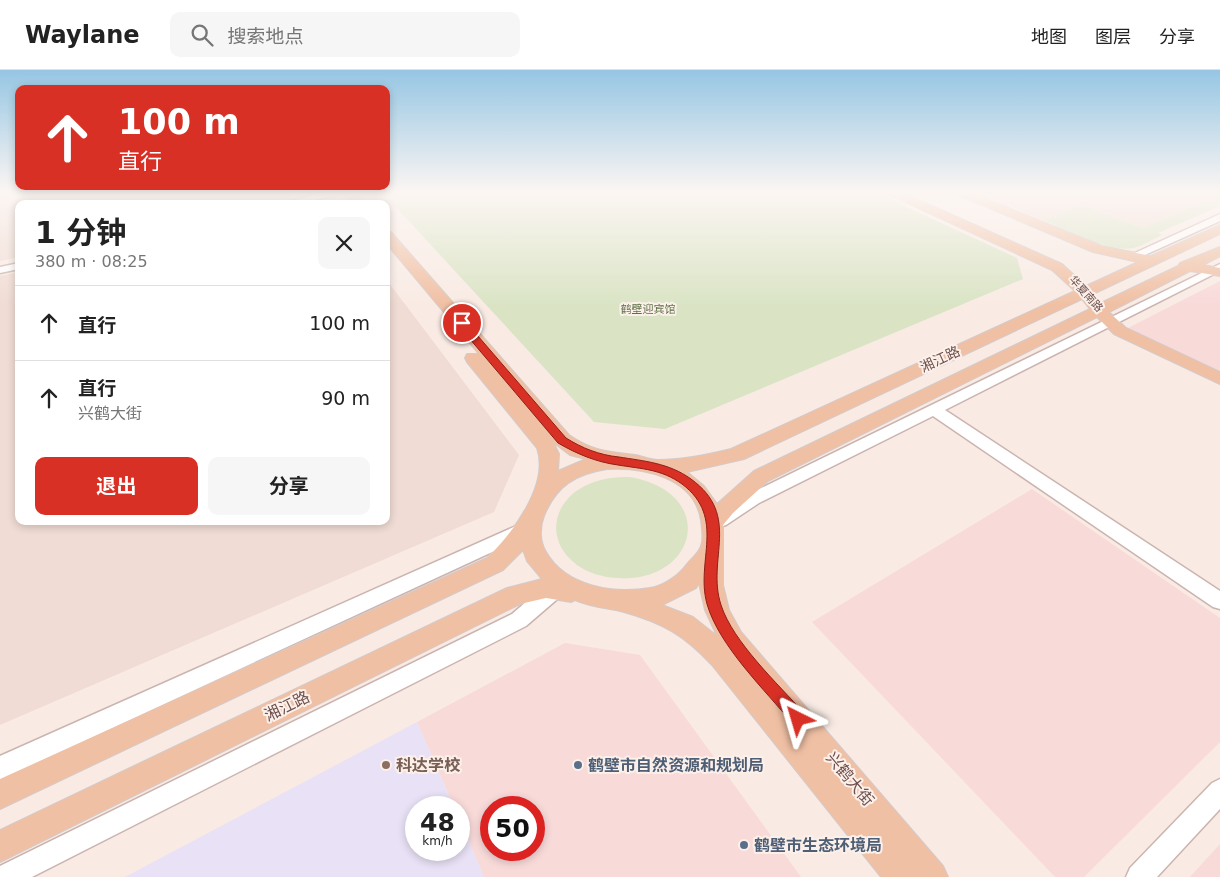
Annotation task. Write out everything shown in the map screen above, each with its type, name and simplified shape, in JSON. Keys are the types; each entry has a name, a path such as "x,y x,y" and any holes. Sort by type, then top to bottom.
{"main road":[{"name":"华夏南路","path":"975,230 1066,272 1120,330 1220,379"},
{"path":"1051,230 1098,249 1132,257 1217,270"},
{"name":"湘江路","path":"654,466 681,467 705,463 736,454 1219,230"},
{"path":"390,240 562,440 577,450 618,461 654,466 677,475 695,489 708,507 713,536 700,570 680,586 654,598 624,602 608,601 567,592 538,561 528,524"},
{"name":"湘江路","path":"713,536 726,507 761,476 1105,316 1220,251"},
{"path":"390,257 546,446 549,454 547,490"},
{"path":"0,794 495,564 513,547 547,490 573,472 595,464 618,461"},
{"name":"兴鹤大街","path":"713,536 710,583 714,604 723,626 737,647 932,877"},
{"name":"湘江路","path":"0,846 515,595 546,588 567,592"},
{"name":"兴鹤大街","path":"624,602 684,624 714,650 901,877"}],"street":[{"path":"1132,257 1194,230"},
{"path":"0,266 15,263"},
{"path":"0,270 15,267"},
{"path":"713,536 753,499 933,410 1105,316 1217,270"},
{"path":"933,410 1220,602"},
{"path":"0,768 528,524"},
{"path":"5,877 519,620 567,592"},
{"path":"1139,877 1220,791"}],"shaded area":[{"path":"0,230 15,230 15,258 0,261"},
{"path":"15,273 15,525 390,525 390,284 519,455 494,512 0,725 0,276"},
{"path":"1220,281 1220,375 1126,329"},
{"path":"1032,489 1220,618 1220,742 1084,877 1055,877 812,622"},
{"name":"鹤壁市自然资源和规划局","path":"565,643 640,655 801,877 484,877 470,844 470,796 449,796 417,722"},
{"name":"科达学校","path":"417,722 449,796 405,796 405,861 470,861 470,844 484,877 125,877"},
{"path":"1220,844 1220,877 1190,877"}],"green space":[{"name":"鹤壁迎宾馆","path":"417,230 956,230 1017,258 1023,279 665,429 594,422"},
{"path":"1065,230 1166,230 1158,233 1162,235 1144,244 1123,249 1100,244"},
{"path":"630,477 659,486 677,501 686,518 687,536 680,553 665,567 644,576 616,578 600,576 577,565 566,555 559,544 556,532 560,510 567,499 589,484 609,478"}],"place":[{"name":"科达学校","path":"386,765"},
{"name":"鹤壁市自然资源和规划局","path":"578,765"},
{"name":"鹤壁市生态环境局","path":"744,845"}],"route":[{"path":"462,323 562,440 577,450 595,456 618,461 642,463 666,470 687,482 703,498 712,517 714,528 710,583 714,604 723,626 737,647 798,719"}]}
